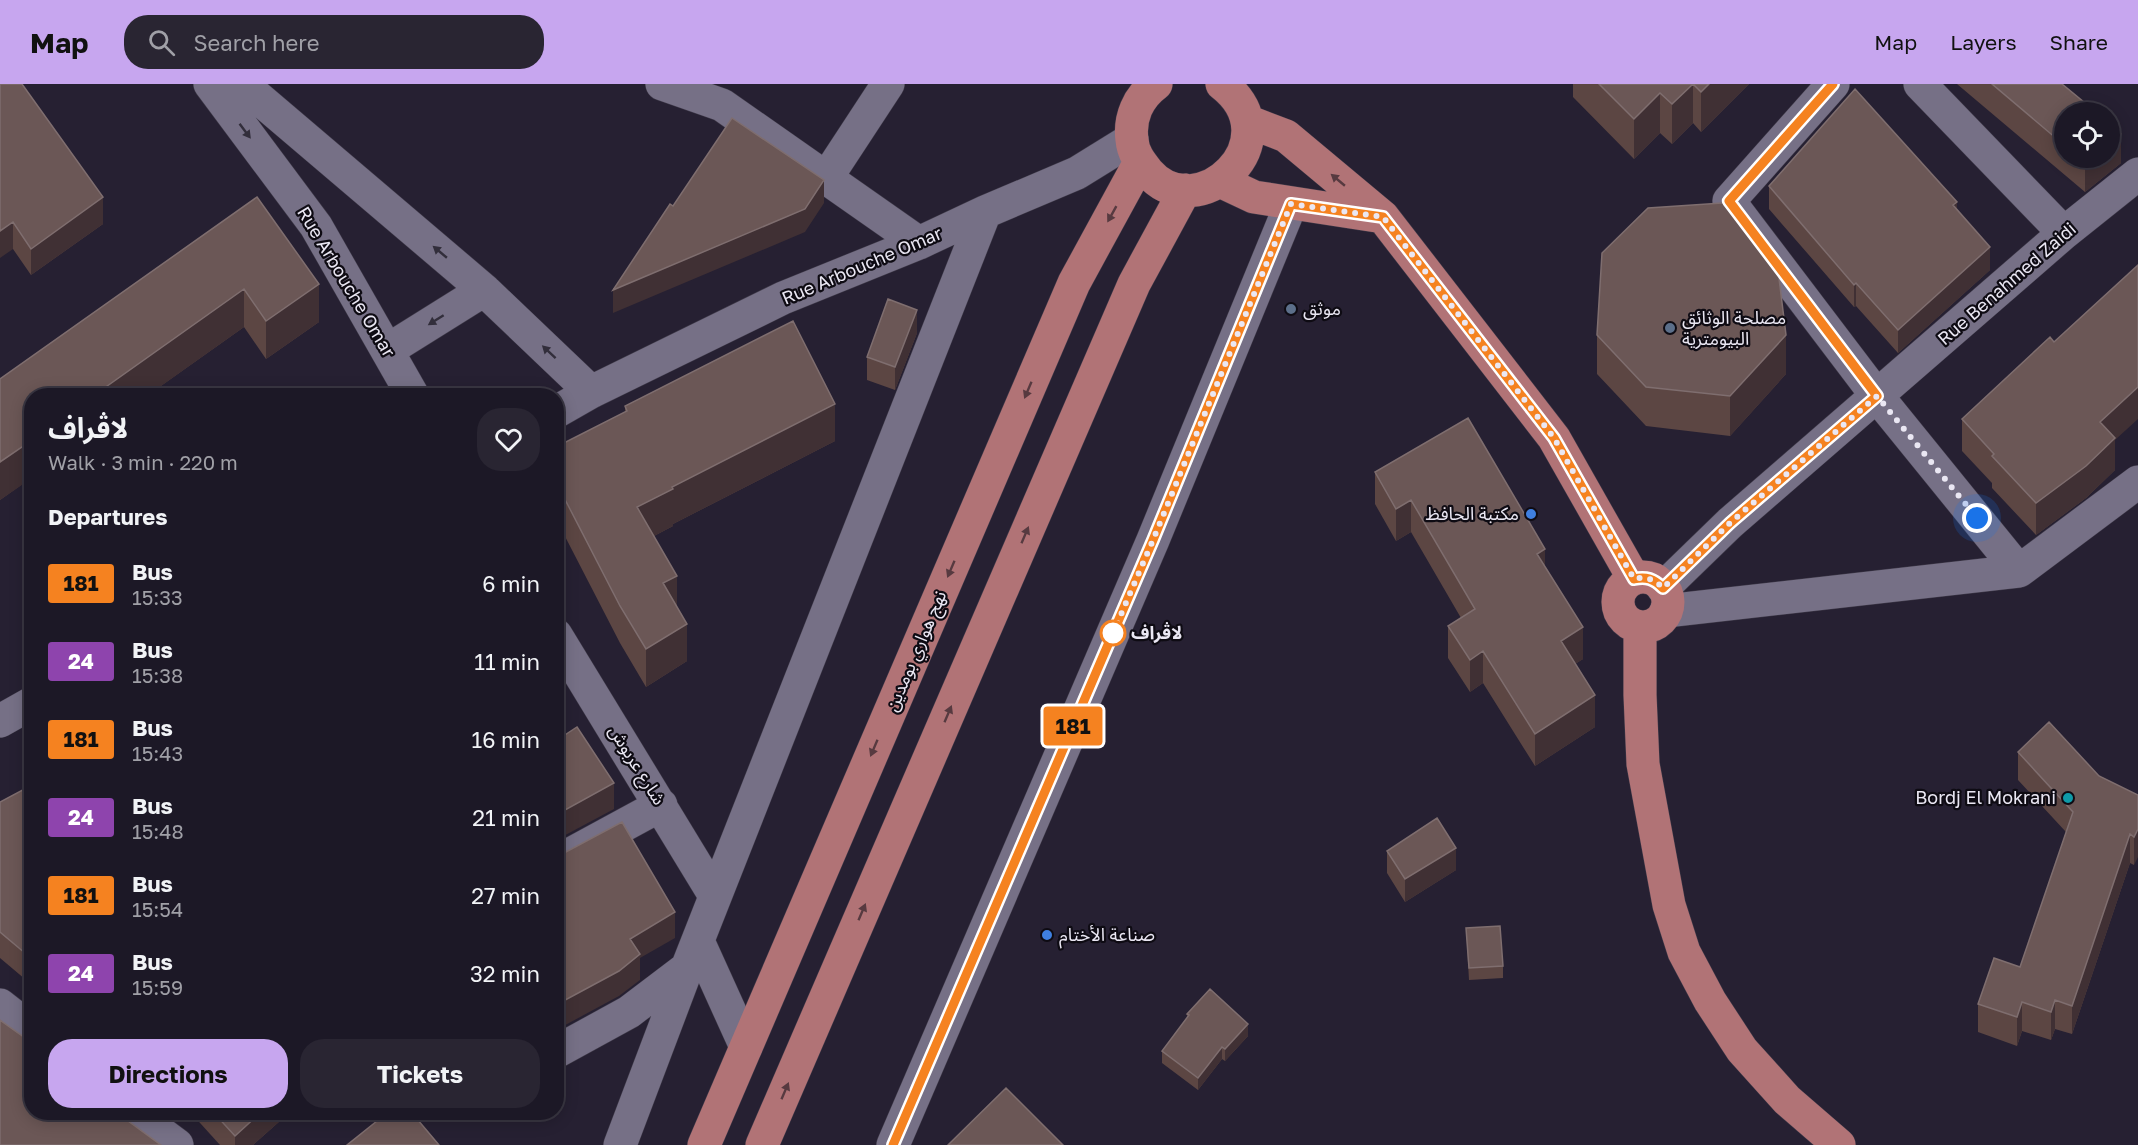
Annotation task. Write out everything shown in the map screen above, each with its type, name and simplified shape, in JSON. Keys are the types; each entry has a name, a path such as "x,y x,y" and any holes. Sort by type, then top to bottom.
{"main road":[{"path":"1156,84 1143,96 1135,109 1131,124 1136,151 1152,176 1167,186 1185,190 1203,188 1220,181 1233,170 1243,155 1247,138 1241,99"},
{"path":"1241,99 1383,217 1554,438 1651,601 1640,695 1643,764 1669,905 1684,952 1710,1001 1742,1050 1787,1100 1839,1145"},
{"name":"نهج هواري بومدين","path":"704,1145 1074,282 1136,151"},
{"path":"1220,181 1254,197 1383,217"},
{"path":"762,1145 1134,284 1185,190"}],"street":[{"name":"Rue Arbouche Omar","path":"210,84 316,226 409,388"},
{"path":"662,84 722,105 920,243"},
{"path":"827,177 888,84"},
{"path":"1833,84 1729,201 1877,396 2019,571"},
{"path":"1920,84 2064,233"},
{"path":"250,86 484,290 591,392"},
{"name":"Rue Arbouche Omar","path":"564,407 783,298 920,243 985,212 1077,173 1136,151"},
{"name":"Rue Benahmed Zaidi","path":"1651,601 1730,523 2064,233 2138,174"},
{"path":"893,1145 1153,540 1291,204"},
{"path":"620,1145 692,954 985,212"},
{"path":"388,350 484,290"},
{"path":"1651,601 2019,571 2138,482"},
{"name":"شارع عربوش","path":"564,648 715,896"},
{"path":"0,721 24,708"},
{"path":"564,858 661,805"},
{"path":"692,954 746,1047"},
{"path":"564,1048 629,1012 692,954"},
{"path":"0,1005 24,1024"},
{"path":"143,1120 177,1145"}],"building":[{"path":"0,84 22,84 103,197 31,249 13,222 0,231"},
{"path":"1599,84 1693,84 1672,104 1660,93 1634,119"},
{"path":"1693,84 1709,84 1701,92"},
{"path":"1992,84 2062,84 2084,102 2054,102 2054,137"},
{"path":"1855,89 1957,202 1953,205 1990,247 1898,330 1856,283 1854,285 1769,186"},
{"path":"732,118 824,180 805,209 613,290 670,204 673,206"},
{"path":"257,197 319,284 266,321 244,289 104,388 24,388 24,446 0,462 0,379"},
{"path":"1737,202 1776,254 1786,335 1730,396 1646,387 1597,335 1602,253 1648,208"},
{"path":"2138,265 2138,387 2100,422 2115,438 2086,466 2036,503 1992,456 1994,454 1962,419 2050,337 2054,342"},
{"path":"888,299 917,310 895,367 867,357"},
{"path":"793,321 835,404 637,507 677,576 663,583 687,624 646,649 620,606 564,498 564,443 627,411 625,406"},
{"path":"1468,418 1545,549 1537,554 1583,627 1561,641 1595,695 1535,734 1483,651 1470,660 1448,626 1475,609 1411,500 1396,509 1375,472"},
{"path":"2049,722 2099,776 2138,795 2138,829 2134,837 2130,834 2072,1006 2055,1000 2051,1012 2022,1002 2017,1017 1978,1004 1994,958 2020,967 2073,812 2018,752"},
{"path":"577,727 614,783 564,811 564,736"},
{"path":"24,789 24,952 0,932 0,802"},
{"path":"1437,818 1456,848 1405,879 1387,851"},
{"path":"622,822 675,912 630,939 640,954 619,971 564,1001 564,853"},
{"path":"1500,926 1503,966 1469,968 1466,928"},
{"path":"1210,989 1248,1024 1225,1049 1222,1047 1198,1078 1162,1051 1189,1015 1187,1014"},
{"path":"0,1020 24,1037 24,1120 127,1120 161,1145 0,1145"},
{"path":"1006,1088 1063,1145 948,1145"},
{"path":"220,1120 252,1120 235,1136"},
{"path":"378,1120 418,1120 439,1145 347,1145"}],"bus line":[{"name":"181","path":"893,1145 1153,540 1291,204 1383,217 1554,438 1634,579 1650,578 1663,588 1730,523 1877,396 1729,201 1833,84"}],"place":[{"name":"موثق","path":"1291,309"},
{"name":"مصلحة الوثائق البيومترية","path":"1670,328"},
{"name":"مكتبة الحافظ","path":"1531,514"},
{"name":"لاڤراف","path":"1113,633"},
{"name":"Bordj El Mokrani","path":"2068,798"},
{"name":"صناعة الأختام","path":"1047,935"}],"route":[{"path":"1113,633 1291,204 1383,217 1554,438 1634,579 1650,578 1663,588 1730,523 1877,396 1977,518"}]}
